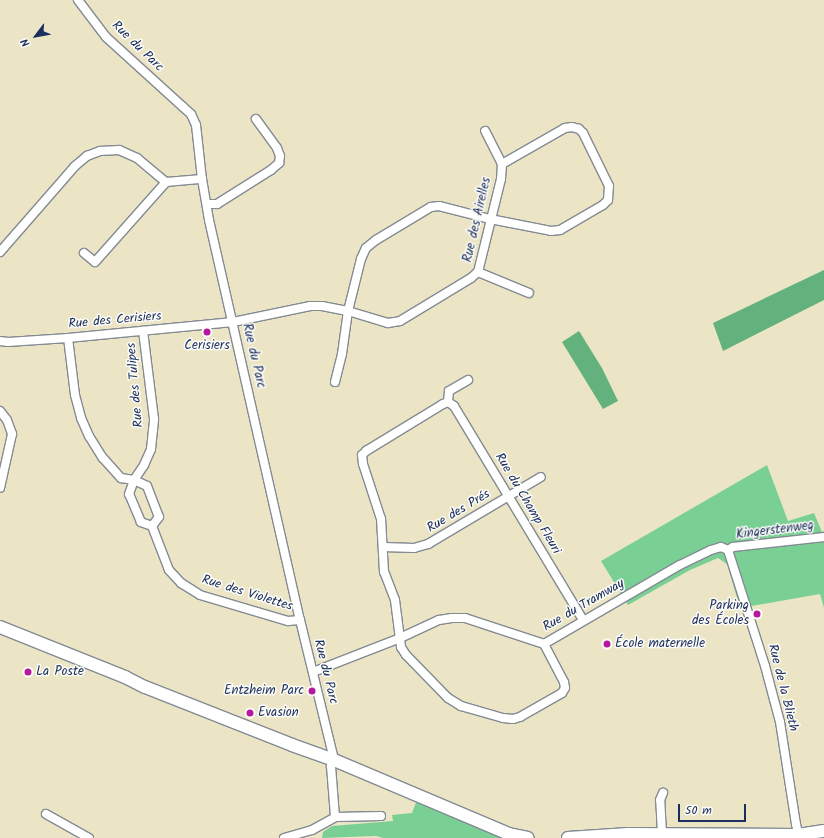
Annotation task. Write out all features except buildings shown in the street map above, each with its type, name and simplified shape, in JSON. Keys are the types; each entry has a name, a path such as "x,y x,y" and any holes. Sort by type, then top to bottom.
{"main road":[{"path":"0,626 125,677 144,687 334,760 508,834 528,838"},
{"path":"568,838 662,834 799,836 824,831"}],"street":[{"name":"Rue du Parc","path":"78,0 106,37 191,114 196,125 202,179 207,204 300,620 334,760 331,766 335,817"},
{"path":"207,204 217,204 271,170 279,163 280,156 276,148 256,119"},
{"path":"335,382 342,354 348,312 361,259 366,248 376,240 431,207 439,206 546,231 556,231 603,205 608,200 609,186 583,133 579,129 572,127 565,128 502,164"},
{"name":"Rue des Airelles","path":"233,322 310,306 322,306 388,323 400,321 471,278 478,272 501,179 502,164 485,131"},
{"path":"0,252 75,166 87,156 105,150 119,150 137,158 166,182"},
{"path":"84,253 95,262 166,182 202,179"},
{"path":"478,272 529,292"},
{"name":"Rue des Cerisiers","path":"0,341 8,342 68,338 233,322"},
{"name":"Rue des Tulipes","path":"134,480 144,465 151,449 154,419 143,331"},
{"path":"68,338 75,395 81,418 89,436 103,458 121,478 134,480 147,486 159,517 152,526"},
{"path":"468,380 449,391 448,402 372,447 362,456 362,464 381,519 384,572 394,600 402,647 406,655 448,698 461,706 503,718 513,719 520,717 562,693 565,688 564,682 544,644"},
{"name":"Rue du Champ Fleuri","path":"448,402 454,406 583,620"},
{"path":"0,411 7,420 12,434 0,488"},
{"name":"Rue des Prés","path":"383,547 414,548 428,544 541,477"},
{"name":"Rue des Violettes","path":"134,480 130,494 141,522 152,526 169,570 181,583 200,595 288,621 300,620"},
{"name":"Kingerstenweg","path":"728,550 734,547 824,537"},
{"name":"Rue du Tramway","path":"313,672 400,638 439,620 452,618 465,618 544,644 583,620 705,553 721,547 728,550"},
{"name":"Rue de la Blieth","path":"728,550 765,666 780,722 799,836"},
{"path":"662,834 660,800 663,793"},
{"path":"46,814 89,838"},
{"path":"284,838 312,830 335,817 381,816"},
{"path":"312,830 315,838"}],"green space":[{"path":"824,270 824,300 723,351 713,323"},
{"path":"579,331 602,368 618,401 603,409 562,342"},
{"path":"767,465 788,521 814,513 822,532 824,531 824,608 820,594 740,608 727,564 718,558 690,570 628,605 601,561"},
{"path":"417,800 506,838 383,838 376,836 322,838 323,832 332,826 393,821 392,815 412,813"}],"place":[{"name":"Cerisiers","path":"207,332"},
{"name":"Parking des Écoles","path":"757,614"},
{"name":"École maternelle","path":"607,644"},
{"name":"La Poste","path":"28,672"},
{"name":"Entzheim Parc","path":"312,691"},
{"name":"Evasion","path":"250,713"}]}
